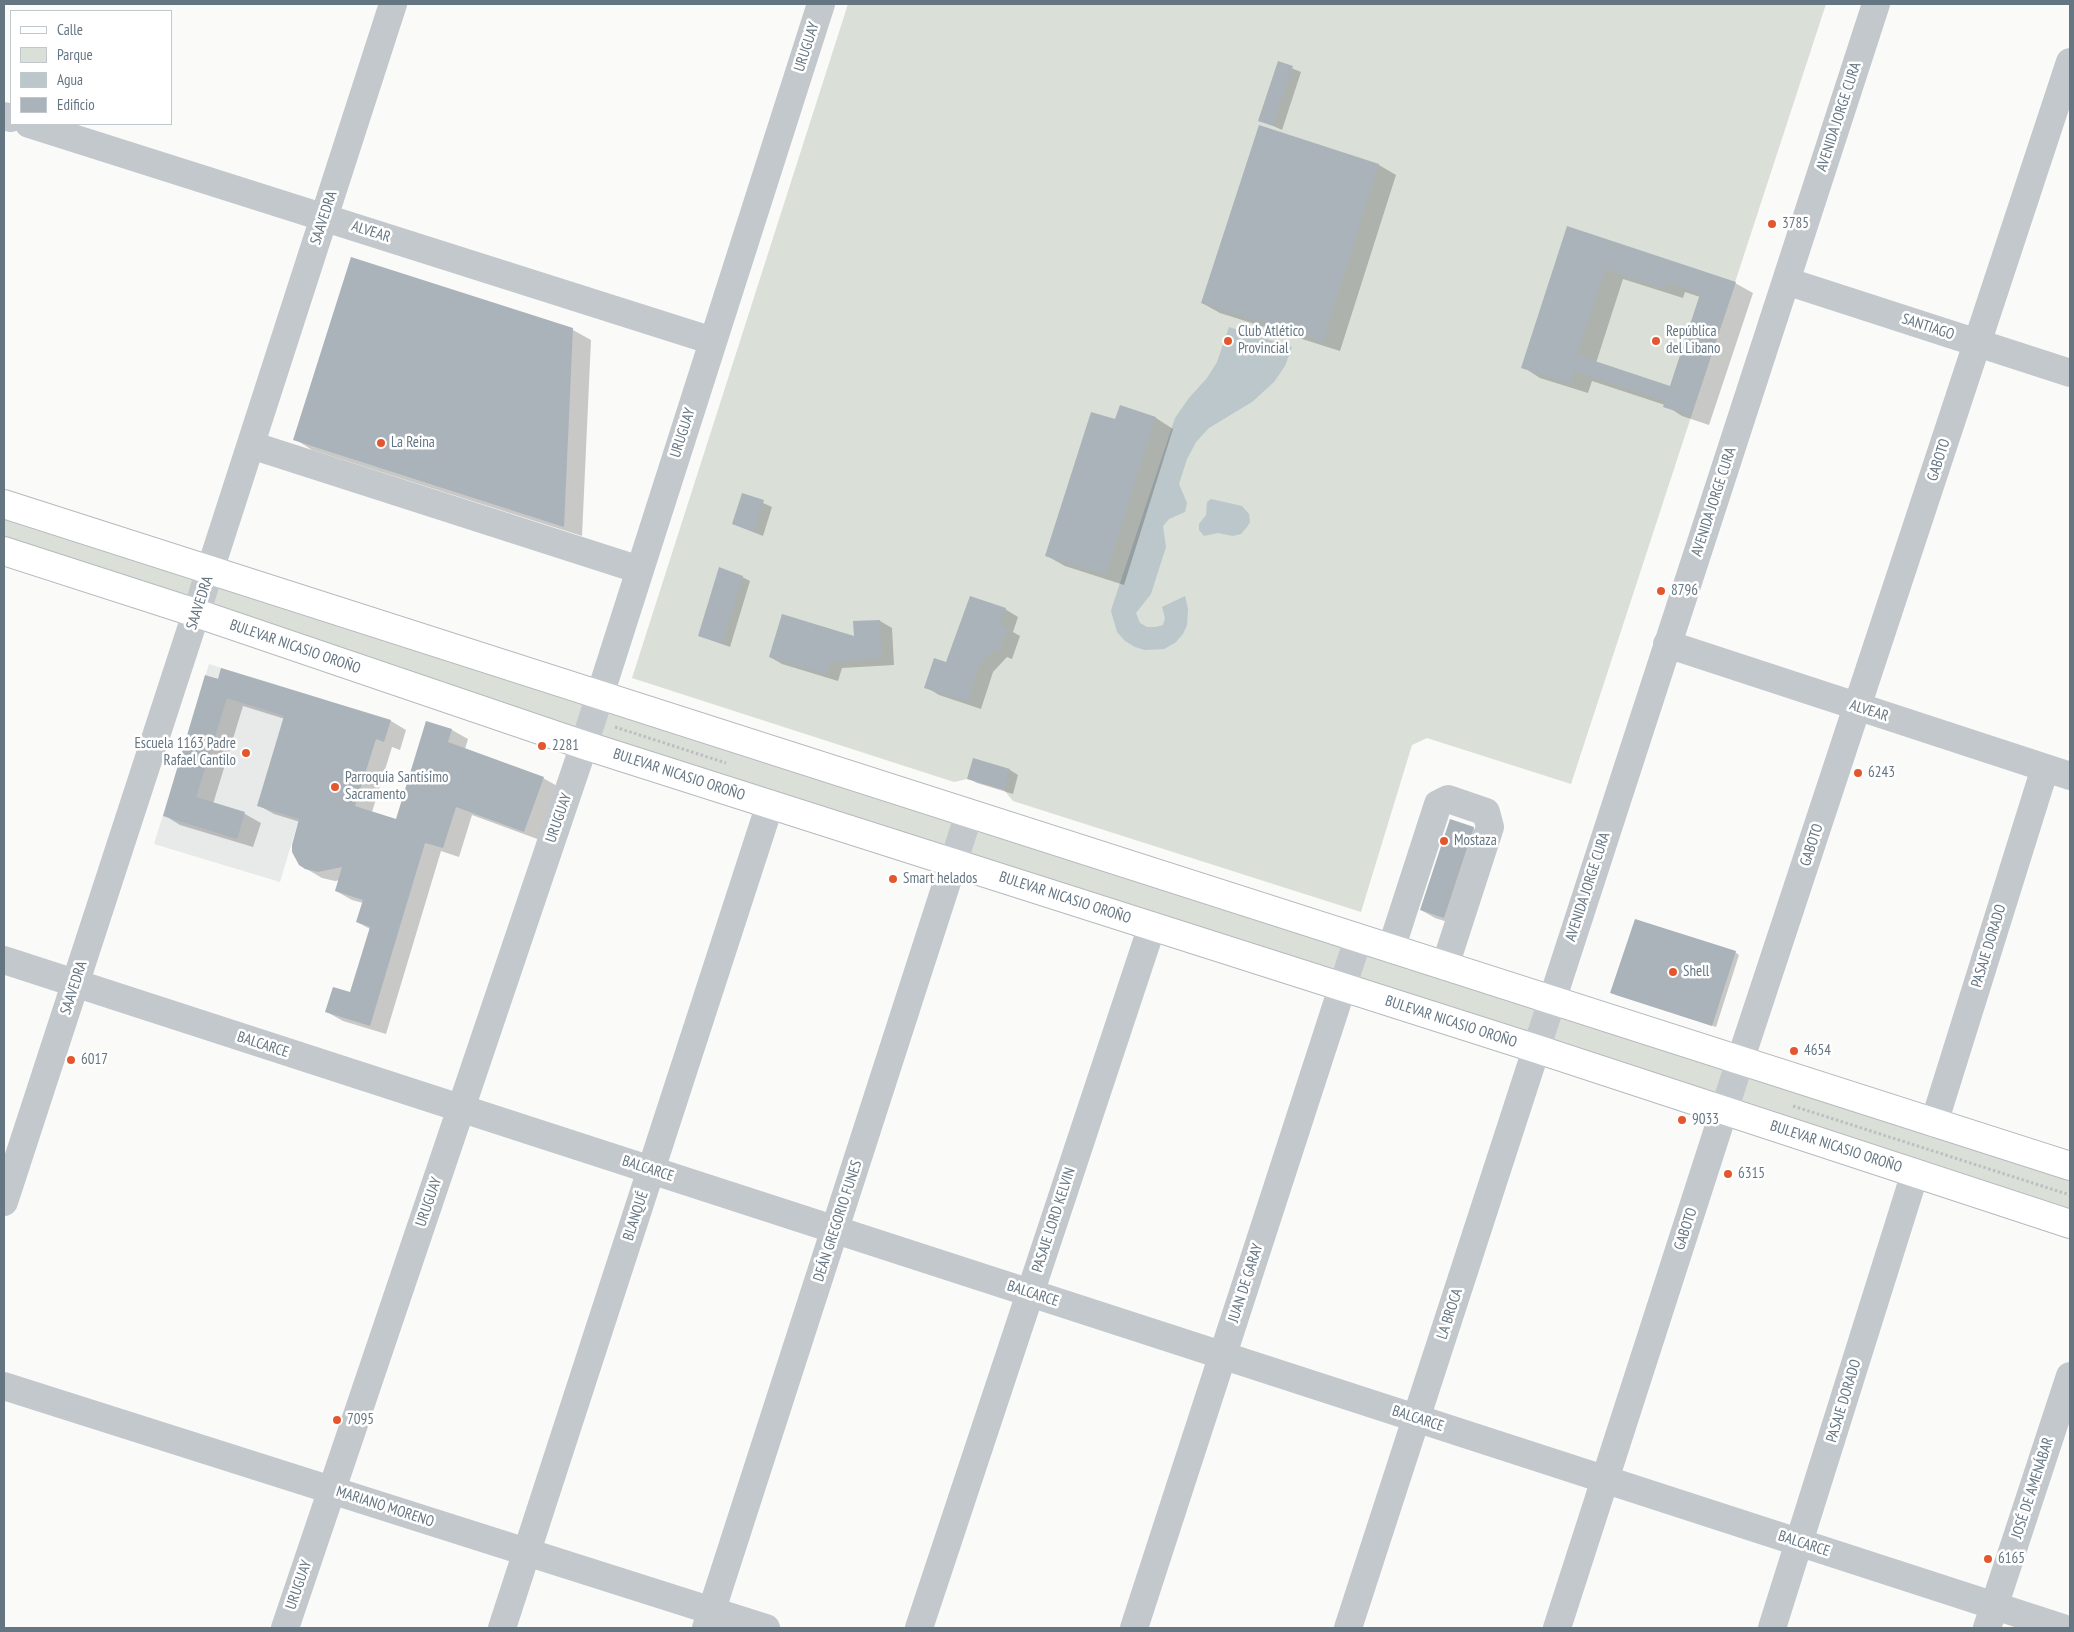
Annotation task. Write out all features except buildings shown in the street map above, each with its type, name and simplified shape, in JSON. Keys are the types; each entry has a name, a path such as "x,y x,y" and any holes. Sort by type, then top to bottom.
{"main road":[{"path":"4,504 2070,1166"},
{"name":"BULEVAR NICASIO OROÑO","path":"4,551 196,613 584,745 1536,1049 2070,1224"}],"street":[{"name":"SAAVEDRA","path":"4,1202 393,4"},
{"name":"URUGUAY","path":"285,1628 584,745 821,4"},
{"name":"AVENIDA JORGE CURA","path":"1552,1000 1876,4"},
{"name":"GABOTO","path":"1557,1628 1740,1061 2070,62"},
{"name":"ALVEAR","path":"32,125 713,341"},
{"name":"SANTIAGO","path":"1786,281 2070,373"},
{"path":"251,444 640,570"},
{"name":"ALVEAR","path":"1668,644 2070,776"},
{"name":"PASAJE DORADO","path":"1934,1123 2045,768"},
{"path":"1391,949 1438,804 1448,799 1486,812 1490,827 1445,966"},
{"name":"BLANQUÉ","path":"502,1628 770,804"},
{"name":"DEÁN GREGORIO FUNES","path":"709,1620 969,814"},
{"name":"PASAJE LORD KELVIN","path":"919,1628 1152,926"},
{"name":"JUAN DE GARAY","path":"1134,1628 1358,939"},
{"name":"BALCARCE","path":"4,960 1799,1542 1991,1617 2063,1628"},
{"name":"LA BROCA","path":"1348,1628 1552,1000"},
{"name":"PASAJE DORADO","path":"1772,1628 1915,1173"},
{"name":"JOSÉ DE AMENÁBAR","path":"1991,1617 2070,1376"},
{"name":"MARIANO MORENO","path":"4,1386 527,1552 709,1620 766,1628"}],"shaded area":[{"name":"Escuela 1163 Padre Rafael Cantilo","path":"209,664 326,700 299,819 280,882 154,844"}],"green space":[{"name":"Club Atlético Provincial","path":"848,4 1826,4 1571,784 1427,738 1412,745 1361,912 1013,801 1004,790 967,779 954,782 632,678"},
{"path":"4,504 2070,1166 2070,1224 4,551"}],"water":[{"path":"1229,327 1292,347 1285,366 1274,382 1252,402 1209,428 1196,442 1187,459 1179,484 1187,503 1185,512 1169,519 1163,526 1166,547 1151,594 1136,613 1140,623 1147,627 1163,625 1165,618 1162,607 1185,596 1188,609 1187,625 1183,634 1175,643 1164,649 1145,650 1125,641 1117,632 1111,611 1175,418 1189,398 1207,378 1217,362"},
{"path":"1211,499 1242,506 1249,514 1250,522 1241,534 1233,536 1218,533 1204,536 1199,530 1199,524 1206,515 1207,502"}],"place":[{"name":"3785","path":"1772,224"},
{"name":"Club Atlético Provincial","path":"1228,341"},
{"name":"República del Libano","path":"1656,341"},
{"name":"La Reina","path":"381,443"},
{"name":"8796","path":"1661,591"},
{"name":"2281","path":"542,746"},
{"name":"Escuela 1163 Padre Rafael Cantilo","path":"246,753"},
{"name":"6243","path":"1858,773"},
{"name":"Parroquia Santísimo Sacramento","path":"335,787"},
{"name":"Mostaza","path":"1444,841"},
{"name":"Smart helados","path":"893,879"},
{"name":"Shell","path":"1673,972"},
{"name":"4654","path":"1794,1051"},
{"name":"6017","path":"71,1060"},
{"name":"9033","path":"1682,1120"},
{"name":"6315","path":"1728,1174"},
{"name":"7095","path":"337,1420"},
{"name":"6165","path":"1988,1559"}]}
